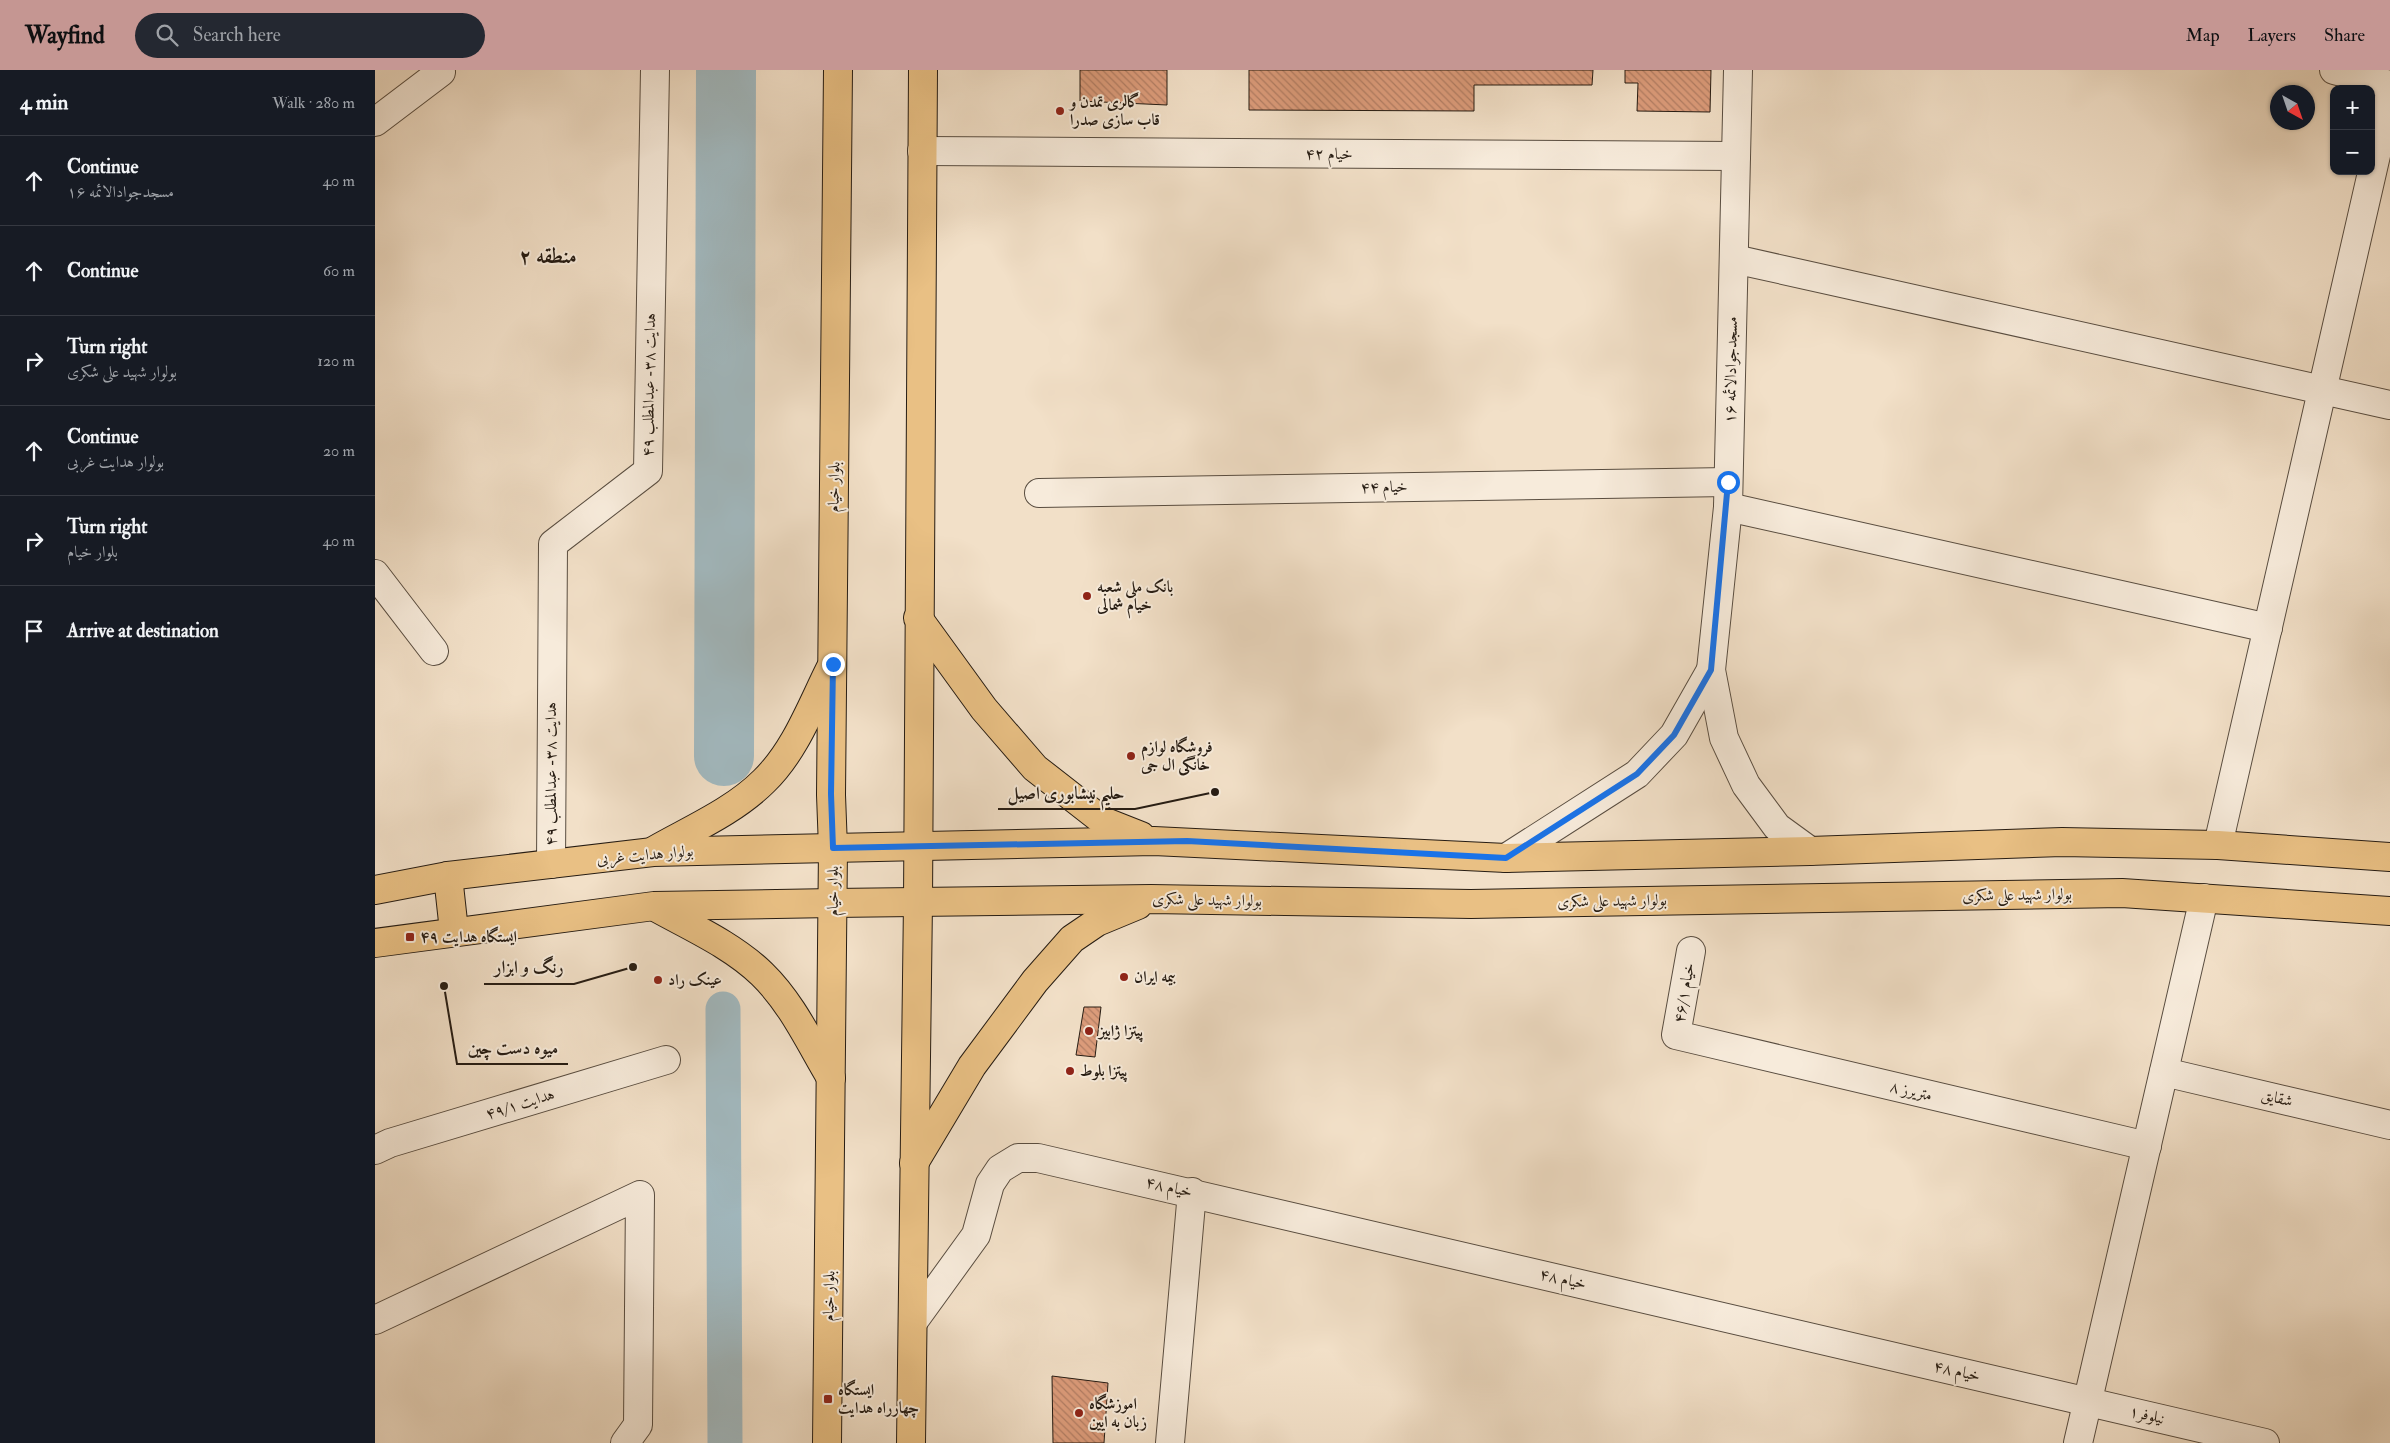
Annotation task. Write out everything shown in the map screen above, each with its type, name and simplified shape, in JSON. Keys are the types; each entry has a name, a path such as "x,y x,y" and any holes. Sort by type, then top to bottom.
{"main road":[{"name":"بلوار خیام","path":"827,1443 832,1079 833,848 831,794 838,70"},
{"path":"911,1443 913,1164 918,902 918,618 923,70"},
{"path":"918,618 984,709 1035,768 1103,821 1154,841"},
{"path":"653,852 741,802 765,780 791,747 833,664"},
{"path":"918,846 1154,841 1506,858 1810,851 2062,842 2218,845 2390,857"},
{"name":"بولوار هدایت غربی","path":"375,890 448,876 653,852 918,846"},
{"path":"448,876 454,931"},
{"name":"بولوار شهید علی شکری","path":"833,903 1151,900 1471,904 2122,893 2390,911"},
{"path":"913,1164 972,1066 1035,982 1072,938 1097,922 1151,900"},
{"path":"375,942 654,906 833,903"},
{"path":"654,906 724,945 761,974 789,1006 832,1079"}],"street":[{"name":"هدایت ۳۸- عبدالمطلب ۴۹","path":"551,864 553,544 648,471 655,70"},
{"name":"مسجدجوادالائمه ۱۶","path":"1711,670 1728,494 1738,70"},
{"path":"2334,70 2390,85"},
{"path":"375,122 441,72"},
{"path":"2218,845 2390,94"},
{"name":"خیام ۴۲","path":"922,151 1736,156"},
{"path":"1734,259 2390,405"},
{"name":"خیام ۴۴","path":"1039,493 1728,494 2268,628"},
{"path":"375,574 434,651"},
{"path":"1711,670 1724,738 1746,785 1777,827 1810,851"},
{"path":"1506,858 1637,774 1674,735 1711,670"},
{"path":"2078,1443 2204,898"},
{"name":"خیام ۴۶/۱","path":"1676,1035 1691,951"},
{"name":"۸ متریرز","path":"1676,1035 2147,1146"},
{"name":"هدایت ۴۹/۱","path":"375,1150 390,1143 666,1060"},
{"name":"شقایق","path":"2164,1072 2390,1125"},
{"name":"خیام ۴۸","path":"913,1322 976,1235 990,1184 1000,1169 1018,1158 1039,1158 2087,1401"},
{"path":"1169,1443 1192,1192"},
{"path":"375,1320 640,1195 637,1425 625,1443"},
{"name":"نیلوفر۱","path":"2087,1401 2265,1443"}],"building":[{"path":"1080,70 1167,70 1167,105 1080,101"},
{"path":"1249,70 1593,70 1592,85 1474,85 1474,111 1249,110"},
{"path":"1625,70 1711,70 1710,112 1637,111 1638,83 1625,83"},
{"name":"پیتزا ژابیز","path":"1084,1007 1101,1007 1095,1057 1076,1055"},
{"name":"اموزشگاه زبان به ایین","path":"1052,1376 1108,1383 1104,1443 1053,1443"}],"waterway":[{"path":"724,756 726,70"},
{"path":"723,1009 725,1443"}],"place":[{"name":"گالری تمدن و قاب سازی صدرا","path":"1060,111"},
{"name":"بانک ملی شعبه خیام شمالی","path":"1087,596"},
{"name":"فروشگاه لوازم خانگی ال جی","path":"1131,756"},
{"name":"حلیم نیشابوری اصیل","path":"1215,792"},
{"name":"ایستگاه هدایت ۴۹","path":"410,937"},
{"name":"رنگ و ابزار","path":"633,967"},
{"name":"بیمه ایران","path":"1124,977"},
{"name":"عینک راد","path":"658,980"},
{"name":"میوه دست چین","path":"444,986"},
{"name":"پیتزا ژابیز","path":"1089,1031"},
{"name":"پیتزا بلوط","path":"1070,1071"},
{"name":"ایستگاه چهارراه هدایت","path":"828,1399"},
{"name":"اموزشگاه زبان به ایین","path":"1079,1413"}],"district":[{"name":"منطقه ۲","path":"548,256"}],"route":[{"path":"833,664 831,794 833,848 1187,841 1506,858 1637,774 1674,735 1711,670 1728,506 1728,482"}]}
